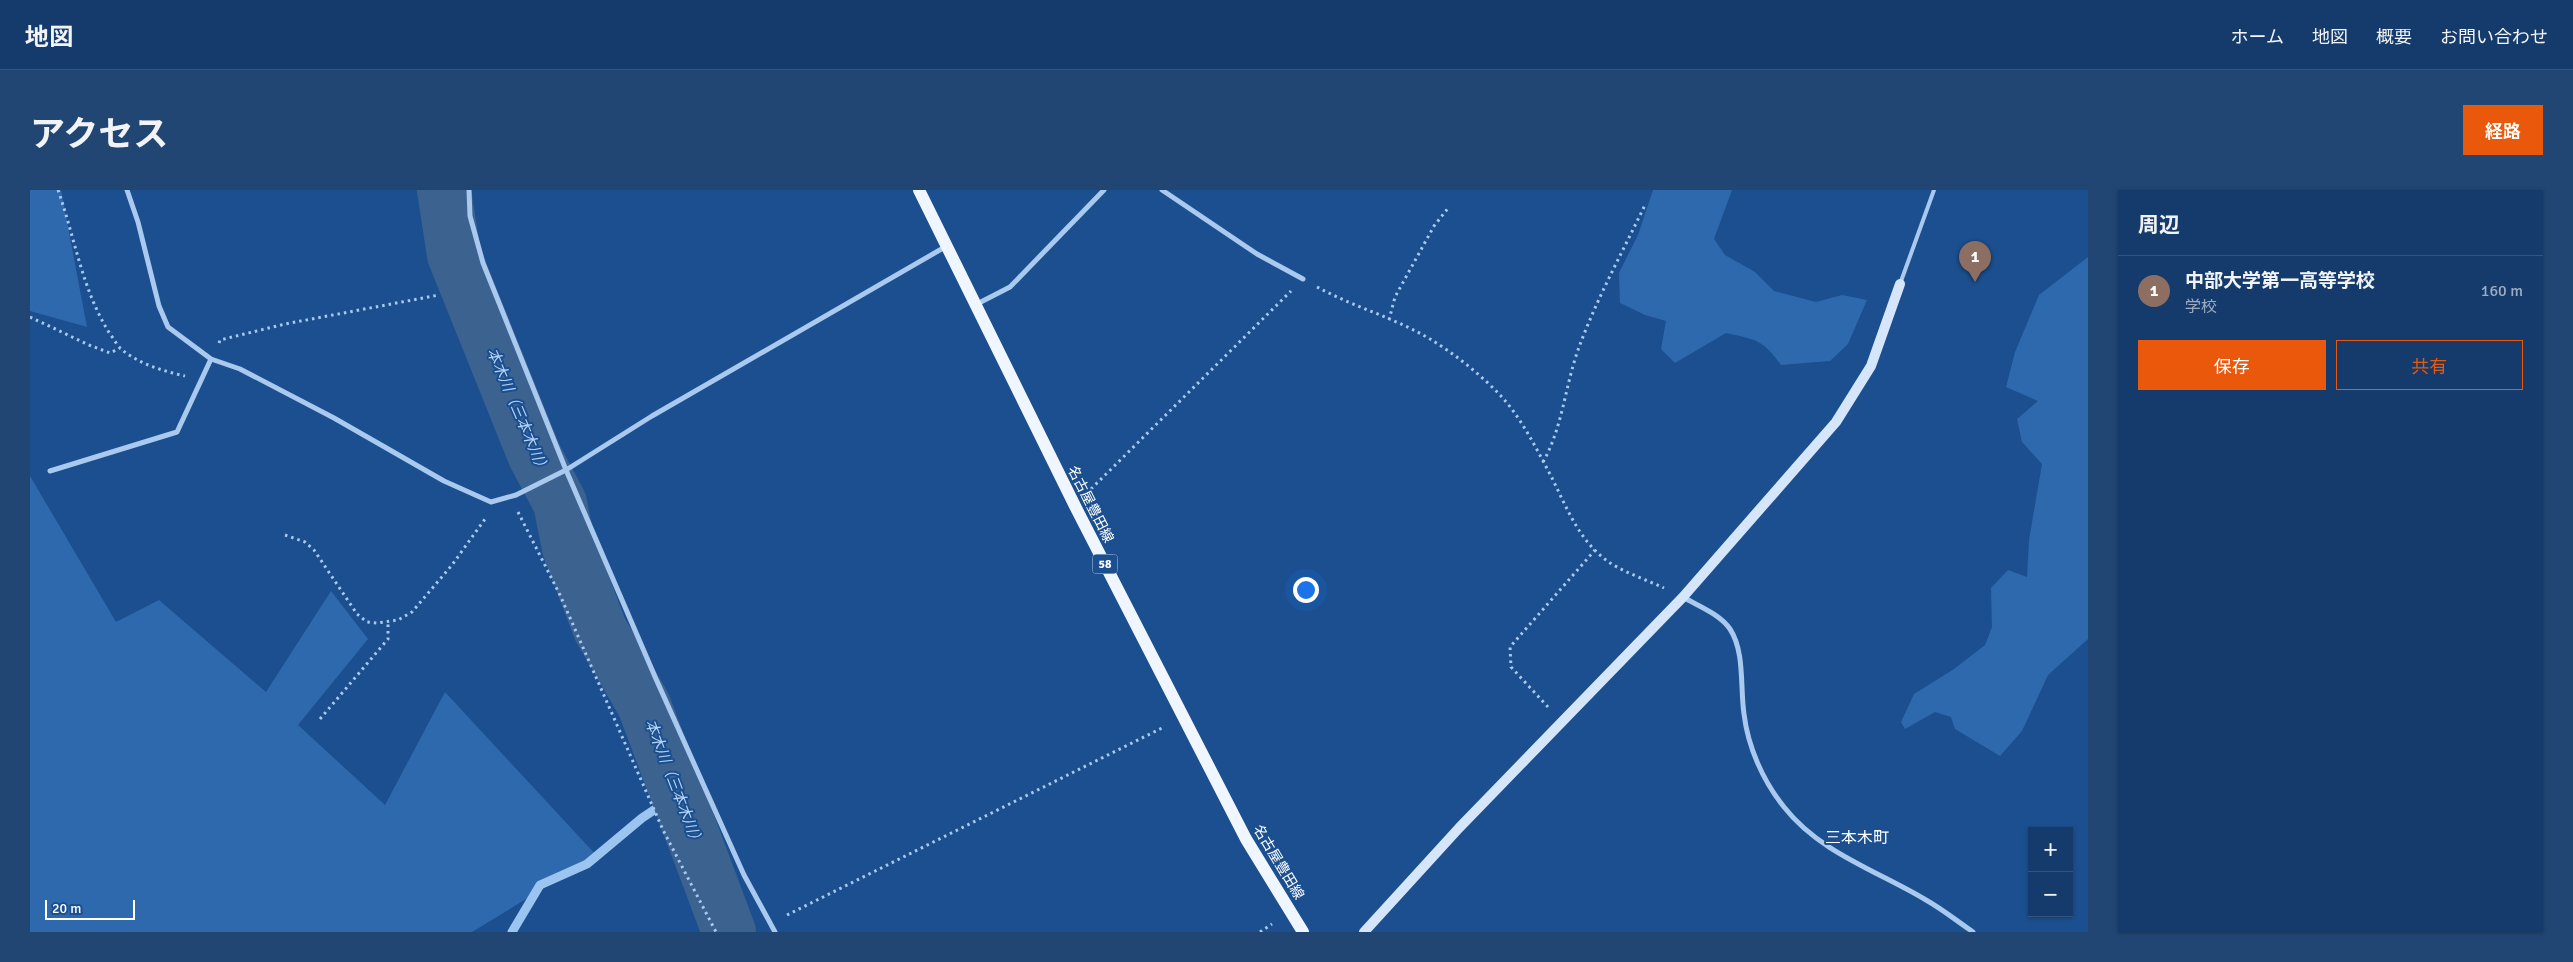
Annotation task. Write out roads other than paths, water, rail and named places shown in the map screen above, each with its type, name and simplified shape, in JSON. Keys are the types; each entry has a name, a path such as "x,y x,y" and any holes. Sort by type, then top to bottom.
{"main road":[{"name":"名古屋豊田線","path":"919,190 974,306 1246,838 1303,932"}],"street":[{"path":"127,190 138,222 159,306 168,327 211,359 240,369 334,418 444,481 491,502 513,496 566,470 660,412 946,247"},
{"path":"469,190 470,216 483,263 566,470 656,679 744,875 775,932"},
{"path":"974,306 1010,286 1104,190"},
{"path":"1162,190 1257,254 1303,279"},
{"path":"1364,932 1459,828 1683,597 1836,422 1871,366 1900,284"},
{"path":"50,471 177,432 211,359"},
{"path":"1683,597 1716,616 1729,628 1733,635 1736,642 1744,715 1752,750 1765,778 1784,808 1808,832 1834,850 1927,900 1973,932"}],"lane":[{"path":"1900,284 1934,190"}],"waterway":[{"name":"本木川（三本木川）","path":"444,190 454,255 534,454 560,503 569,548 600,629 644,705 729,932"},
{"path":"512,932 540,885 587,864 642,818 678,794"}],"place":[{"name":"中部大学第一高等学校","path":"1975,282"}],"district":[{"name":"三本木町","path":"1857,837"}]}
